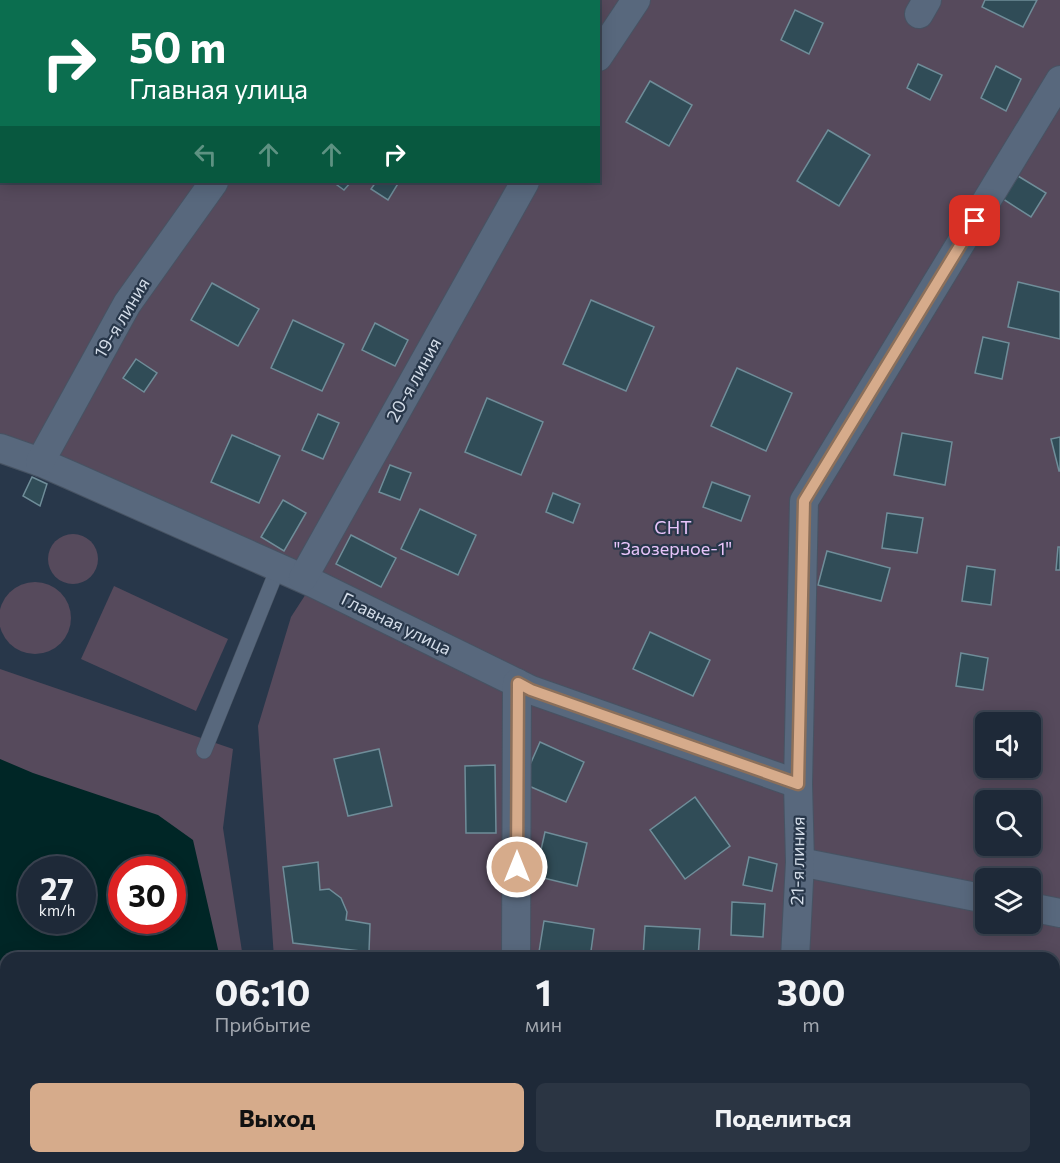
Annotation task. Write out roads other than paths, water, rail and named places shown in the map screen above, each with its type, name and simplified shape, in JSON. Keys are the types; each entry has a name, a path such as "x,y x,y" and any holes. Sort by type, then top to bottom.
{"street":[{"path":"600,54 636,0"},
{"name":"21-я линия","path":"795,952 800,862 798,784 804,501 1060,80"},
{"name":"19-я линия","path":"40,462 127,304 213,183"},
{"name":"20-я линия","path":"290,573 524,183"},
{"name":"Главная улица","path":"0,448 40,462 290,573 531,690 798,784"},
{"path":"516,952 518,683"},
{"path":"800,862 975,897"},
{"path":"1041,910 1060,913"}],"lane":[{"path":"204,751 290,573"}],"park label":[{"name":"СНТ \"Заозерное-1\"","path":"673,538"}]}
